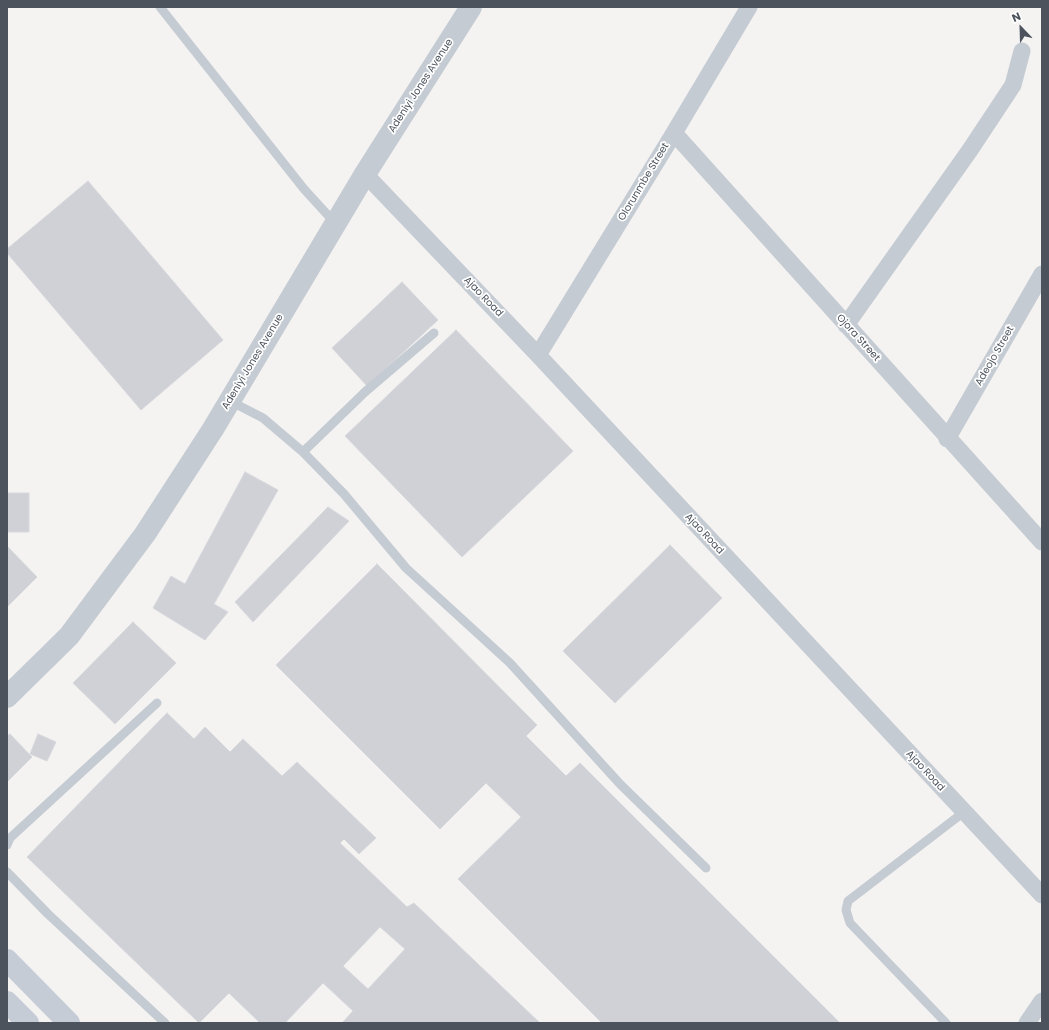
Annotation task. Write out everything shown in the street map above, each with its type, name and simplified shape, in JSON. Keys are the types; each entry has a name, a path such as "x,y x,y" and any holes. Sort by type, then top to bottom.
{"main road":[{"path":"7,960 69,1023"},
{"path":"7,1002 28,1023"}],"street":[{"name":"Adeniyi Jones Avenue","path":"7,697 69,636 145,534 230,401 365,174 471,7"},
{"name":"Olorunmbe Street","path":"538,356 749,7"},
{"path":"846,325 966,156 1013,85 1022,51"},
{"name":"Ojora Street","path":"674,133 1042,542"},
{"name":"Ajao Road","path":"365,174 538,356 1042,895"},
{"name":"Adeojo Street","path":"947,438 1042,274"},
{"path":"1027,1023 1042,1001"}],"lane":[{"path":"160,7 304,189 335,224"},
{"path":"303,452 365,392 434,333"},
{"path":"230,401 263,418 303,452 344,494 406,568 510,663 620,784 706,868"},
{"path":"7,845 10,838 157,703"},
{"path":"946,1023 850,923 846,910 848,901 964,812"},
{"path":"7,872 48,914 165,1023"}],"building":[{"path":"88,181 223,340 141,410 7,253 7,249"},
{"path":"402,282 438,320 367,386 332,348"},
{"path":"456,330 573,451 462,557 345,436"},
{"path":"245,472 278,490 214,604 228,612 205,640 153,608 171,576 185,584"},
{"path":"7,493 29,493 29,532 7,532"},
{"path":"328,507 349,521 253,622 235,602"},
{"path":"670,545 722,598 615,703 563,651"},
{"path":"7,546 37,577 7,607"},
{"path":"377,564 537,725 526,736 566,776 580,763 840,1023 602,1023 458,879 521,817 486,783 440,829 276,665"},
{"path":"133,622 176,663 115,724 73,683"},
{"path":"167,713 194,739 205,727 230,752 243,739 282,776 297,762 376,838 359,854 344,839 340,843 407,907 414,903 540,1023 342,1023 353,1011 323,983 285,1023 260,1023 229,993 199,1023 27,857","holes":["380,927 405,949 368,989 343,966"]},
{"path":"10,734 32,757 7,782 7,736"},
{"path":"38,734 56,742 47,761 30,754"}]}
